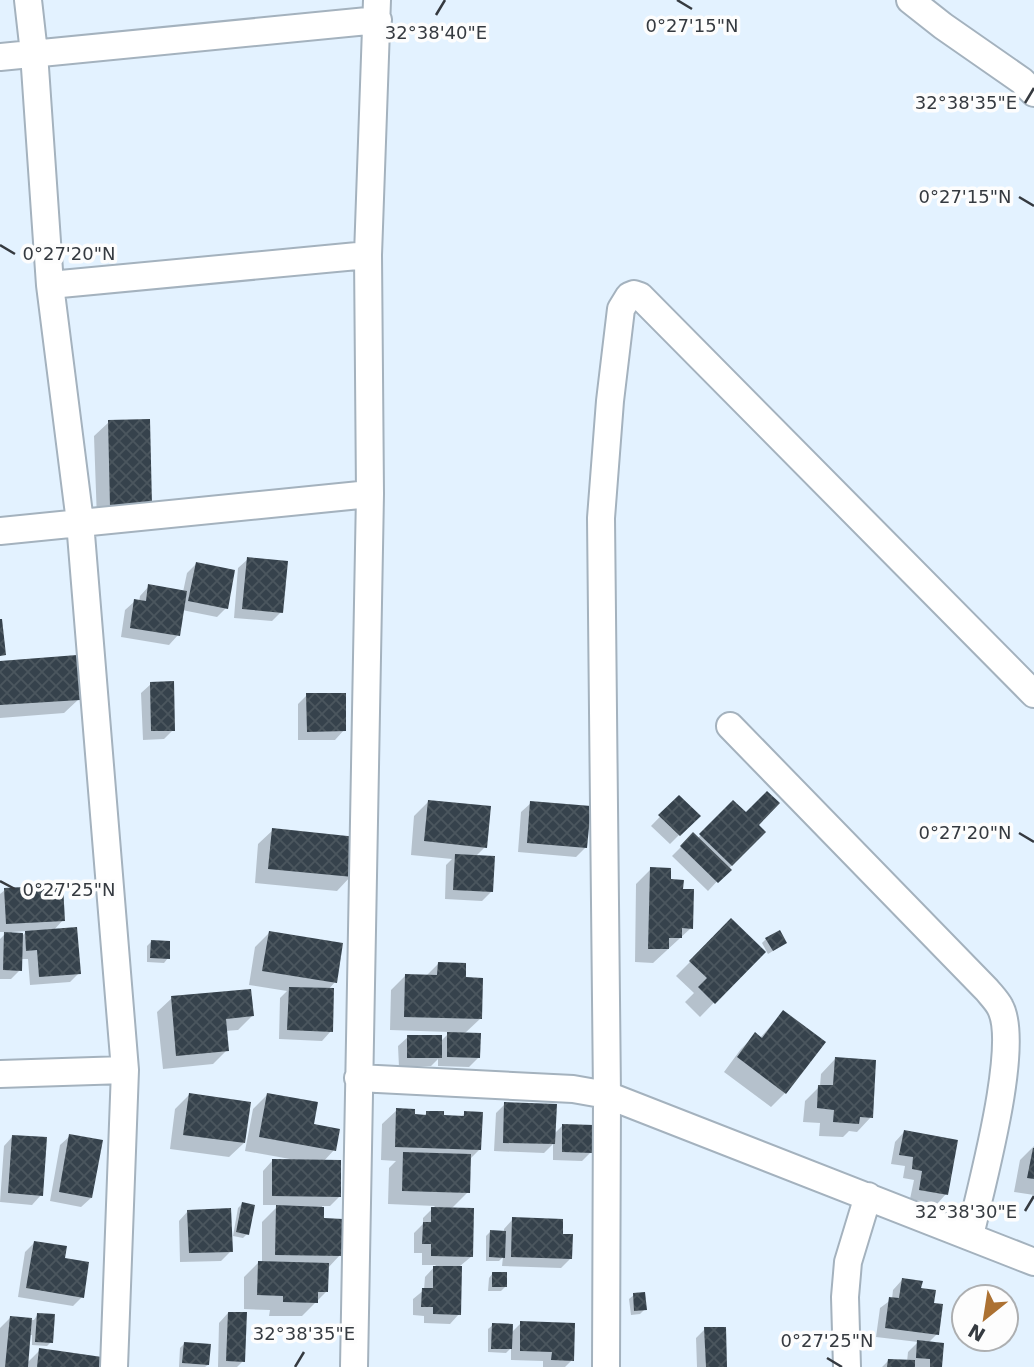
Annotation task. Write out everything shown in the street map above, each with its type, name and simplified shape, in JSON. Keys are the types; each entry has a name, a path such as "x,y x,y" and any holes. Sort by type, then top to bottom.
{"street":[{"path":"28,0 50,285 79,522 125,1069 114,1367"},
{"path":"910,0 1022,81 1034,93"},
{"path":"0,57 377,10 368,255 370,494 354,1367"},
{"path":"50,285 368,255"},
{"path":"606,1367 607,1095 601,518 616,343 621,309 629,296 640,296 1034,694"},
{"path":"0,531 370,494"},
{"path":"730,726 987,990 1001,1008 1005,1027 1005,1051 1001,1098 970,1236"},
{"path":"0,1074 125,1069"},
{"path":"358,1078 573,1089 607,1095 1034,1262"},
{"path":"847,1367 845,1297 848,1262 868,1196"}],"building":[{"path":"150,419 152,505 110,507 108,420"},
{"path":"247,557 288,561 283,613 242,609"},
{"path":"196,562 235,570 228,609 188,601"},
{"path":"148,584 187,591 180,636 130,628 134,599 146,601"},
{"path":"0,619 6,655 0,656"},
{"path":"77,655 80,700 0,705 0,661"},
{"path":"174,681 175,731 151,731 150,682"},
{"path":"306,693 346,693 346,731 307,732"},
{"path":"767,791 780,803 759,825 766,832 732,866 699,834 733,800 746,812"},
{"path":"679,795 701,816 680,836 658,815"},
{"path":"428,800 491,806 487,848 424,841"},
{"path":"530,801 591,806 587,848 527,843"},
{"path":"272,828 357,837 353,877 268,869"},
{"path":"693,832 732,870 718,883 680,846"},
{"path":"455,854 495,856 493,892 453,890"},
{"path":"650,867 671,868 671,879 684,880 683,889 694,889 693,929 682,928 682,938 669,938 669,949 648,949"},
{"path":"63,885 65,921 6,924 4,888"},
{"path":"731,918 766,952 715,1004 698,987 707,978 689,961"},
{"path":"77,927 81,974 39,977 37,950 26,951 25,931"},
{"path":"780,930 787,943 773,951 765,938"},
{"path":"269,931 343,943 337,983 262,971"},
{"path":"4,932 23,933 22,971 3,970"},
{"path":"151,940 170,941 170,959 150,958"},
{"path":"438,962 466,963 466,977 483,978 482,1019 404,1017 405,974 437,975"},
{"path":"289,987 334,988 333,1032 287,1030"},
{"path":"251,989 254,1016 226,1019 229,1051 176,1056 171,996"},
{"path":"783,1010 826,1042 786,1094 737,1057 755,1032 762,1038"},
{"path":"447,1032 481,1033 480,1058 447,1057"},
{"path":"407,1035 442,1035 442,1058 407,1058"},
{"path":"835,1057 876,1060 873,1118 860,1117 859,1124 833,1122 834,1110 817,1108 818,1085 833,1085"},
{"path":"189,1093 251,1102 245,1143 183,1135"},
{"path":"267,1093 318,1102 314,1124 340,1129 336,1151 259,1137"},
{"path":"504,1102 557,1104 555,1144 503,1143"},
{"path":"396,1108 415,1109 415,1114 426,1115 426,1111 444,1111 444,1115 464,1116 464,1111 483,1112 481,1150 395,1147"},
{"path":"562,1124 594,1125 593,1153 562,1152"},
{"path":"904,1130 958,1140 948,1195 919,1190 922,1171 912,1169 913,1157 899,1155"},
{"path":"69,1134 103,1140 92,1198 59,1192"},
{"path":"12,1135 47,1137 43,1196 8,1193"},
{"path":"1034,1148 1034,1179 1027,1178"},
{"path":"403,1152 471,1154 470,1193 402,1191"},
{"path":"272,1159 341,1160 341,1197 272,1196"},
{"path":"242,1202 255,1205 249,1235 236,1232"},
{"path":"276,1205 324,1207 324,1218 343,1219 342,1256 275,1255"},
{"path":"431,1207 474,1208 473,1257 431,1256 431,1244 422,1244 423,1222 431,1222"},
{"path":"231,1208 233,1252 189,1253 187,1210"},
{"path":"512,1217 563,1219 563,1234 573,1234 572,1259 511,1257"},
{"path":"490,1230 506,1231 505,1258 489,1257"},
{"path":"34,1241 67,1246 65,1258 89,1262 84,1298 26,1288"},
{"path":"258,1261 329,1263 328,1292 318,1292 318,1303 283,1302 283,1296 257,1295"},
{"path":"433,1266 462,1266 461,1315 433,1314 433,1307 421,1307 422,1288 433,1288"},
{"path":"492,1272 507,1272 507,1287 492,1287"},
{"path":"902,1278 923,1281 921,1288 936,1290 934,1303 943,1304 939,1335 885,1328 889,1297 899,1298"},
{"path":"645,1292 647,1310 634,1311 633,1293"},
{"path":"228,1312 247,1312 245,1362 226,1361"},
{"path":"37,1313 55,1314 53,1343 35,1342"},
{"path":"10,1316 32,1318 28,1367 5,1367"},
{"path":"520,1321 575,1323 574,1361 551,1360 552,1352 520,1351"},
{"path":"492,1323 513,1324 512,1349 491,1349"},
{"path":"704,1327 726,1327 727,1367 706,1367"},
{"path":"917,1340 944,1343 942,1367 930,1367 930,1359 916,1358"},
{"path":"184,1342 211,1344 209,1365 182,1363"},
{"path":"39,1348 102,1357 101,1367 37,1367"},
{"path":"888,1359 915,1360 915,1367 887,1367"}]}
